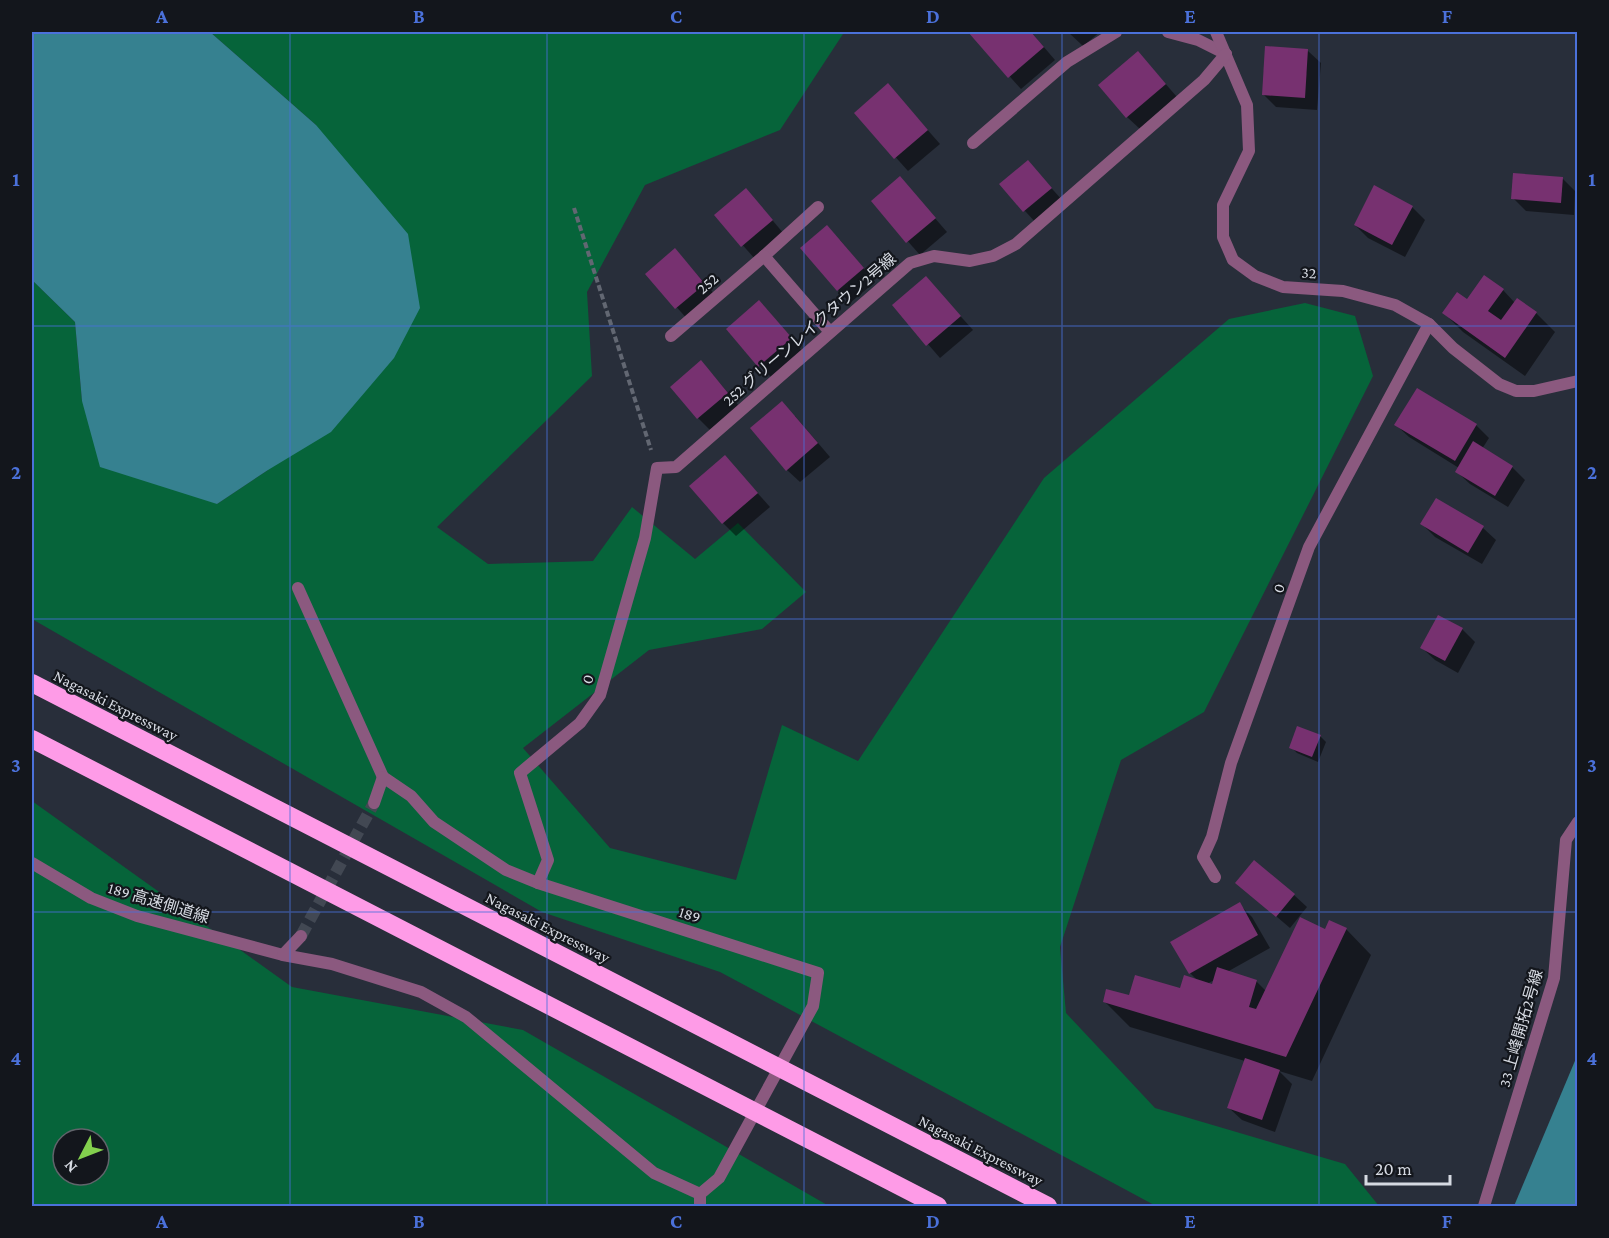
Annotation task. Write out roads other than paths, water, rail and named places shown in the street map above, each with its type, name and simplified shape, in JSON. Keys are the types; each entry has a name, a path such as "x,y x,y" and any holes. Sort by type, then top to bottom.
{"highway":[{"name":"Nagasaki Expressway","path":"32,683 1048,1206"},
{"path":"32,739 938,1206"}],"street":[{"path":"973,144 1067,62 1116,32"},
{"path":"1168,32 1198,40 1226,54"},
{"name":"32","path":"1216,32 1247,105 1249,151 1224,205 1223,237 1233,260 1255,276 1283,287 1343,291 1395,305 1429,324 1453,348 1499,384 1516,391 1534,392 1578,381"},
{"name":"252 グリーンレイクタウン2号線","path":"657,468 676,467 910,263 934,256 970,261 993,256 1016,244 1204,80 1226,54"},
{"name":"252","path":"671,336 819,207"},
{"path":"764,256 830,333"},
{"name":"0","path":"1215,877 1203,857 1212,837 1231,763 1309,547 1429,324"},
{"name":"0","path":"538,883 549,860 520,773 580,723 600,695 645,538 657,468"},
{"path":"298,588 383,777 374,803"},
{"name":"189","path":"383,777 411,796 434,822 506,870 538,883 818,973 813,1006 719,1178 700,1200"},
{"name":"33 上峰開拓2号線","path":"1484,1206 1554,978 1566,840 1578,822"},
{"name":"189 高速側道線","path":"32,863 91,898 137,916 283,955"},
{"path":"283,955 301,936"},
{"path":"283,955 332,964 421,992 466,1017 654,1173 700,1200"}],"water":[{"path":"32,32 210,32 316,125 408,234 420,308 394,358 331,432 217,504 100,467 82,401 75,322 32,280"},
{"path":"1577,1056 1577,1206 1514,1206"}],"tunnel":[{"path":"301,936 374,803"}]}
